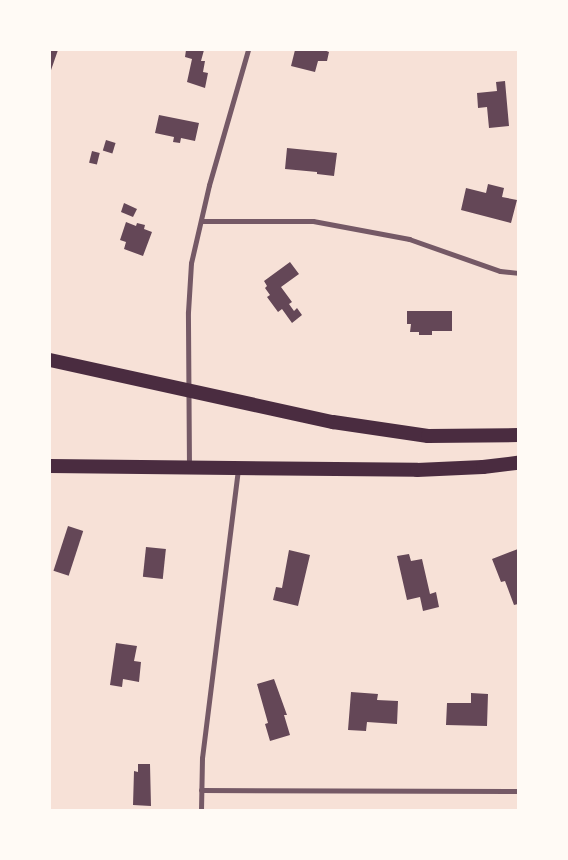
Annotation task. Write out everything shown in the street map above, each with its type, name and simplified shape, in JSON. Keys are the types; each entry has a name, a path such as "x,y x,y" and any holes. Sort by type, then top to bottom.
{"highway":[{"path":"50,360 189,392 333,422 428,436 518,435"},
{"path":"50,466 417,470 483,467 518,463"}],"street":[{"path":"189,468 188,282 209,185 248,50"},
{"path":"202,221 313,221 409,239 500,271 518,273"},
{"path":"201,810 202,758 238,468"},
{"path":"201,790 518,791"}],"building":[{"path":"50,50 58,50 50,73"},
{"path":"186,50 204,50 201,61 205,61 203,72 208,73 205,88 187,82 192,59 185,57"},
{"path":"295,50 324,50 329,52 327,61 318,61 315,72 291,66"},
{"path":"505,81 509,126 489,128 487,107 478,108 477,93 497,91 496,82"},
{"path":"159,115 199,123 195,141 181,138 180,143 173,142 174,137 155,133"},
{"path":"106,140 116,143 112,153 103,151"},
{"path":"287,148 337,153 334,176 317,174 317,172 285,169"},
{"path":"92,151 100,153 97,165 89,163"},
{"path":"488,184 504,188 502,197 517,200 511,223 461,210 466,188 486,193"},
{"path":"124,203 137,209 133,217 121,212"},
{"path":"126,222 136,226 137,223 145,225 144,229 152,232 143,256 124,249 126,242 120,240"},
{"path":"290,262 299,274 281,287 292,302 289,304 294,311 297,308 302,315 292,323 282,309 278,312 267,297 270,295 265,288 267,286 264,281"},
{"path":"407,311 452,311 452,331 432,331 432,335 419,335 419,332 410,332 411,324 407,324"},
{"path":"68,526 83,531 69,576 53,571"},
{"path":"146,547 166,549 163,579 143,577"},
{"path":"518,549 518,604 514,605 505,581 501,582 492,559"},
{"path":"289,550 310,555 298,606 273,600 276,587 282,588"},
{"path":"409,554 411,561 422,559 430,594 436,592 439,607 423,611 420,597 407,600 397,556"},
{"path":"116,643 137,646 134,661 141,662 139,682 123,679 122,687 110,685"},
{"path":"274,679 287,715 284,715 290,735 270,741 265,724 268,723 257,684"},
{"path":"351,692 378,694 377,700 398,701 397,724 367,722 366,731 348,730"},
{"path":"471,693 488,694 487,726 446,725 447,703 471,703"},
{"path":"138,764 150,764 151,806 133,805 134,771 138,772"}]}
